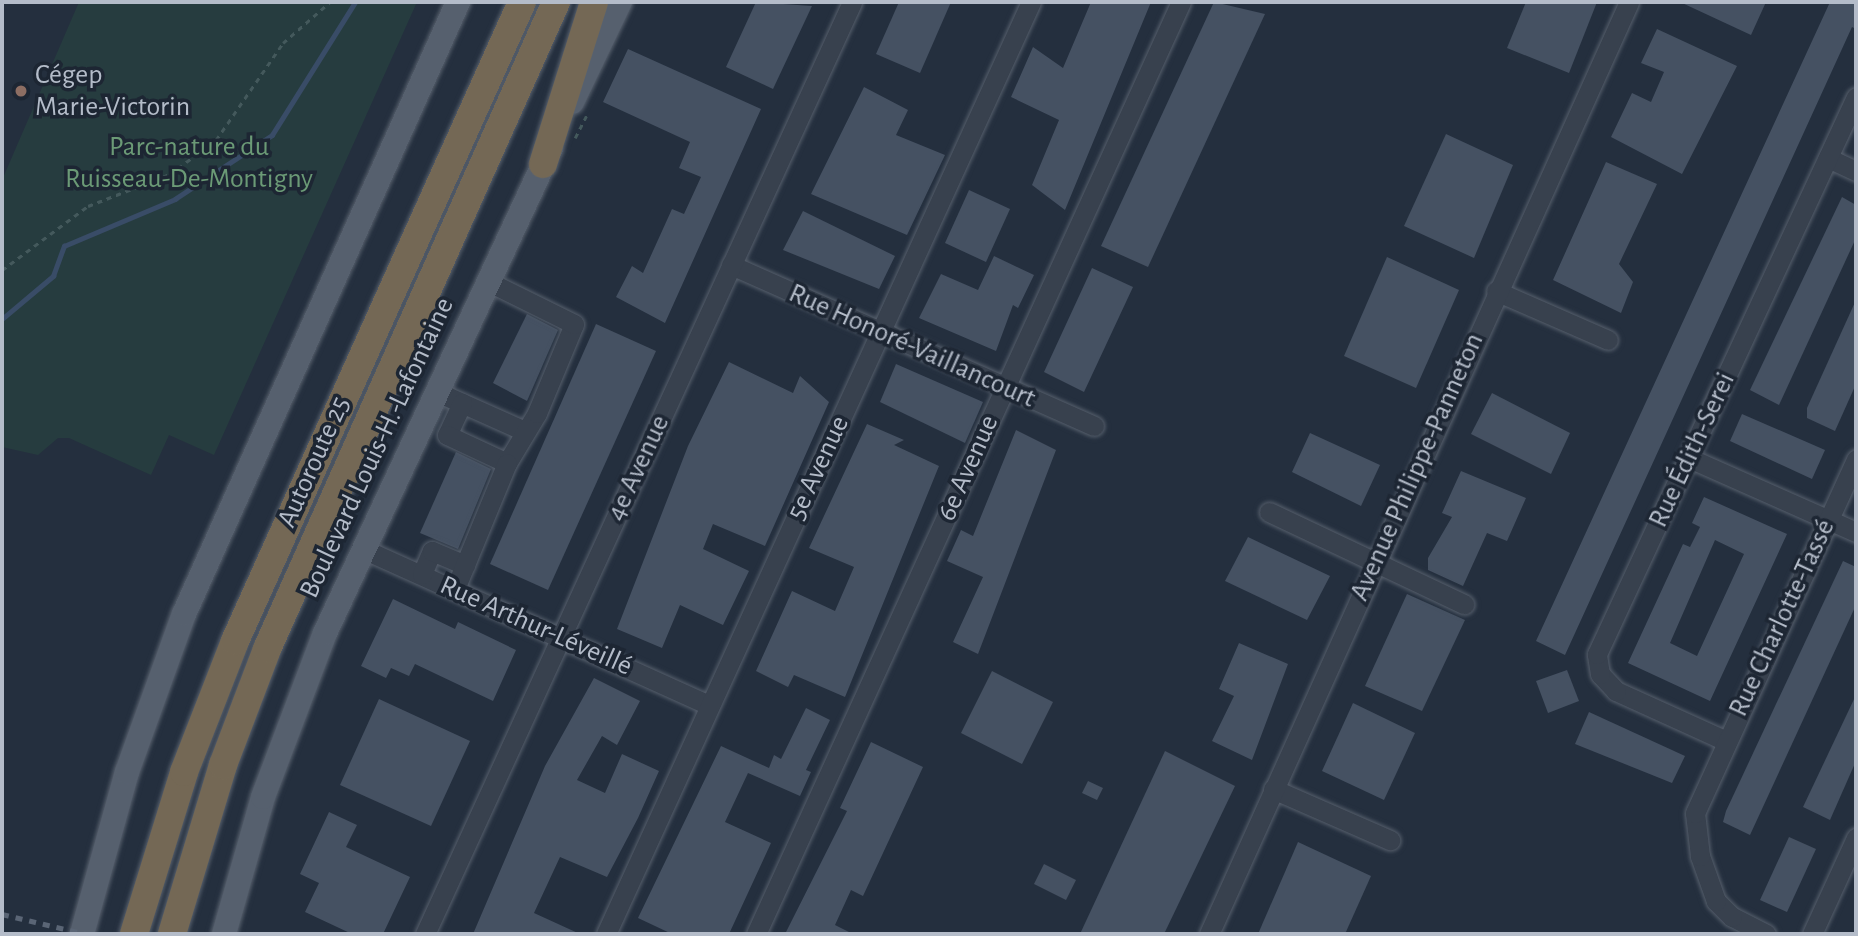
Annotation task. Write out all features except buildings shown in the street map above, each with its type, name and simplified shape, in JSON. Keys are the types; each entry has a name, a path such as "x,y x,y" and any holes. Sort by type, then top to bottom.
{"highway":[{"name":"Autoroute 25","path":"134,934 184,772 235,640 522,2"},
{"name":"Autoroute 25","path":"172,934 223,765 267,649 556,2"},
{"path":"543,164 594,2"}],"main road":[{"path":"82,934 127,772 184,614 458,2"},
{"name":"Boulevard Louis-H.-Lafontaine","path":"224,934 275,764 361,548 620,2"}],"street":[{"name":"4e Avenue","path":"425,934 852,2"},
{"name":"5e Avenue","path":"606,934 1031,2"},
{"name":"6e Avenue","path":"756,934 1181,2"},
{"name":"Avenue Philippe-Panneton","path":"1209,934 1496,291 1629,2"},
{"name":"Rue Édith-Serei","path":"1724,740 1616,691 1597,664 1597,654 1856,97"},
{"path":"1828,158 1856,171"},
{"name":"Rue Honoré-Vaillancourt","path":"731,265 1094,426"},
{"path":"455,589 507,463 522,430 537,413 574,324 488,281"},
{"path":"1496,291 1608,340"},
{"path":"435,391 522,430"},
{"path":"462,403 447,435 507,463"},
{"path":"1689,458 1856,532"},
{"name":"Rue Charlotte-Tassé","path":"1766,934 1732,917 1716,901 1700,856 1695,813 1724,740 1856,458"},
{"path":"1269,512 1464,604"},
{"name":"Rue Arthur-Léveillé","path":"361,548 709,705"},
{"path":"422,574 432,551 465,565"},
{"path":"1273,789 1390,841"},
{"path":"1812,934 1856,838"}],"path":[{"path":"2,270 88,206 170,174 216,140 283,43 330,2"}],"green space":[{"name":"Parc-nature du Ruisseau-De-Montigny","path":"79,2 417,2 214,455 169,435 151,475 69,438 58,438 38,455 2,447 2,180"}],"waterway":[{"path":"2,319 53,276 64,246 175,199 272,135 355,2"}],"railway":[{"path":"2,914 86,934"}],"place":[{"name":"Cégep Marie-Victorin","path":"21,91"}]}
